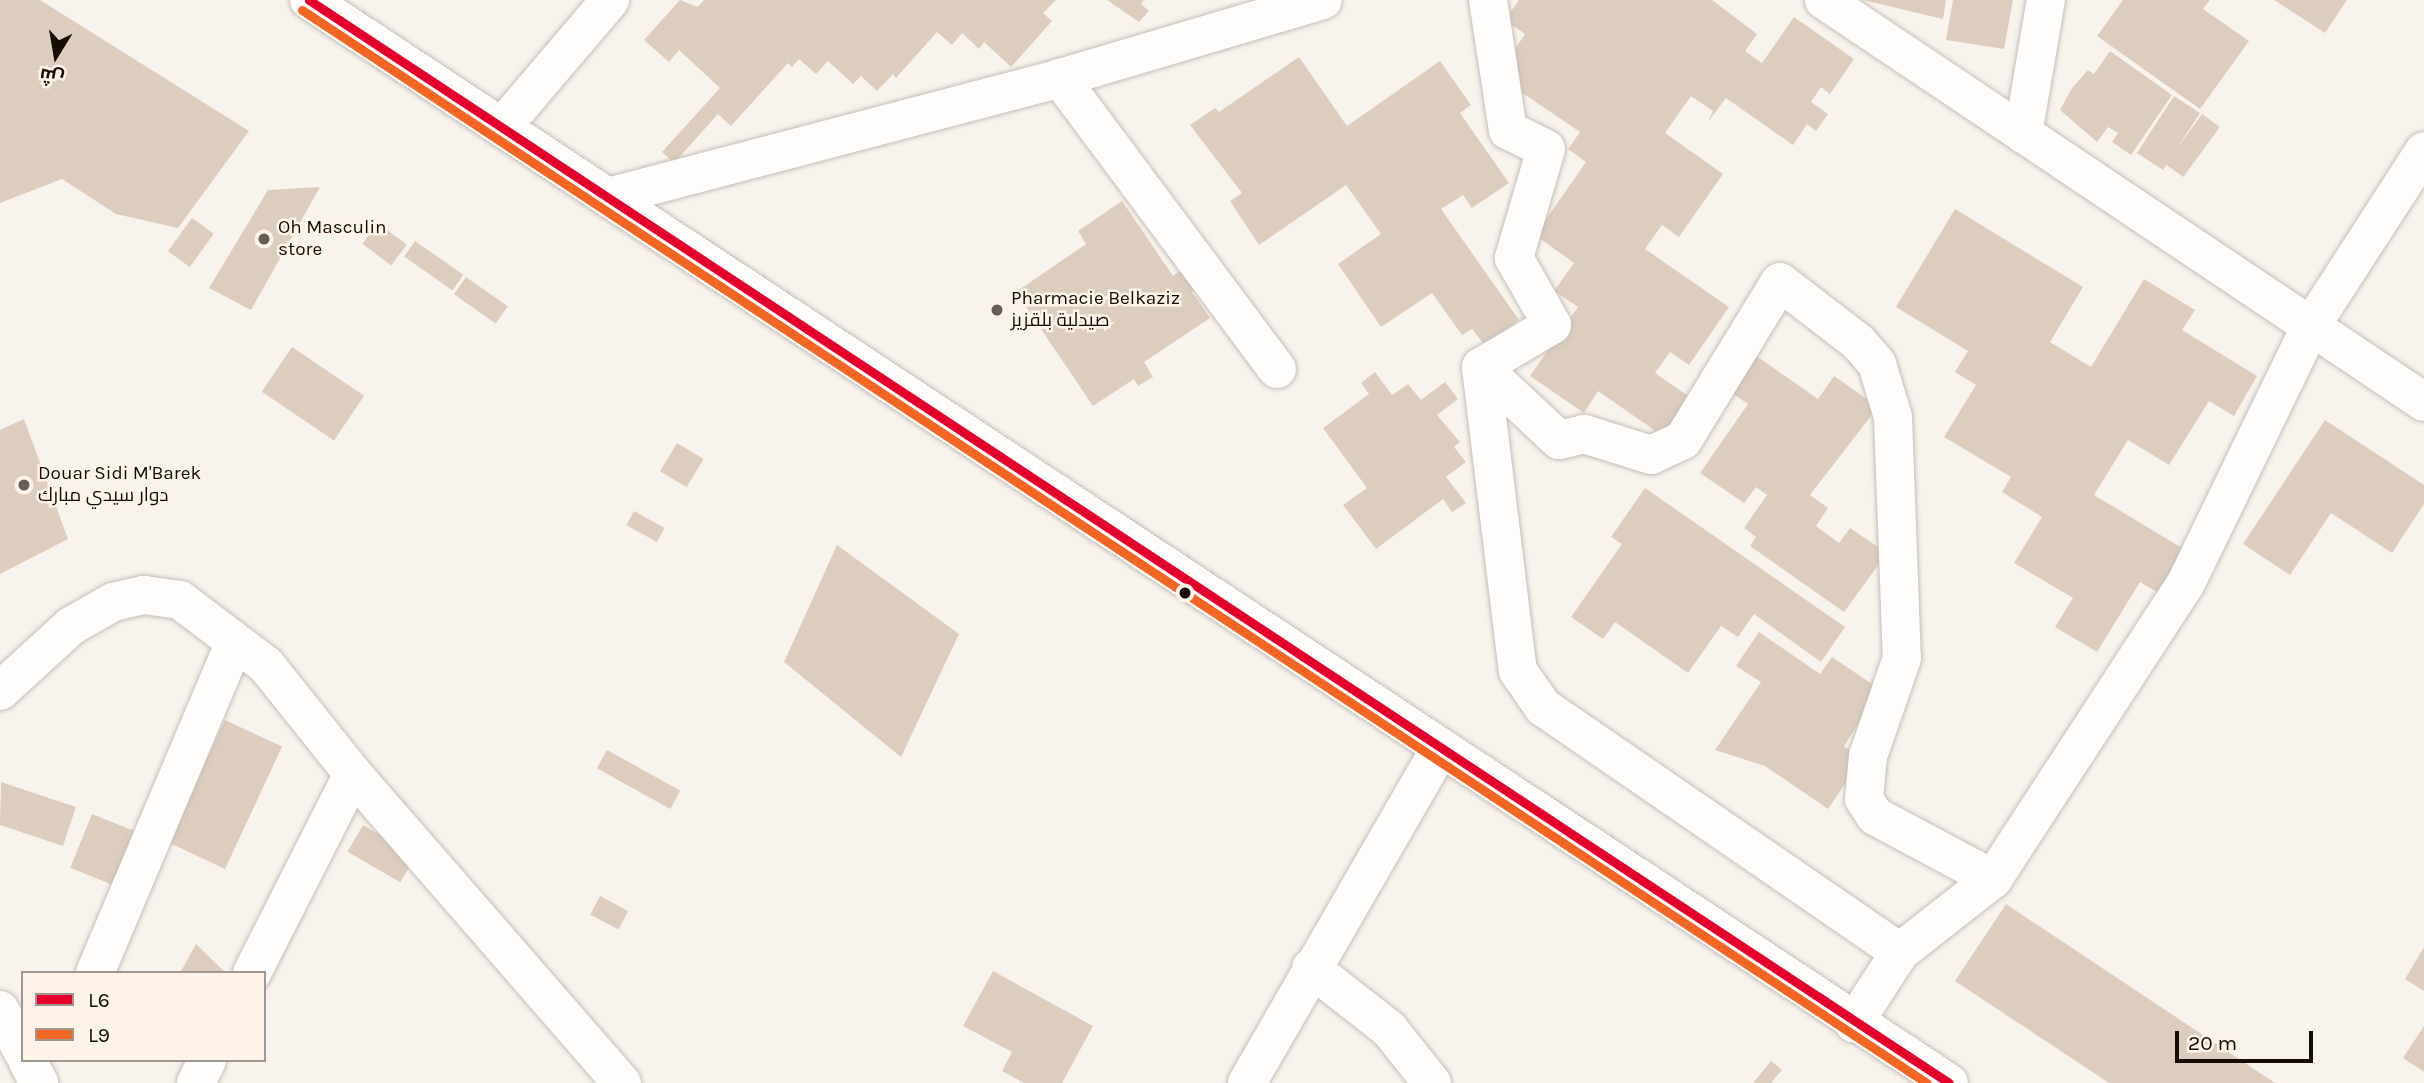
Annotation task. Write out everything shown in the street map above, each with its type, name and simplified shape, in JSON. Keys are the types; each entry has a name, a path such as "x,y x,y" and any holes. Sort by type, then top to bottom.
{"street":[{"path":"309,0 1439,750 1949,1083"},
{"path":"502,127 610,0"},
{"path":"608,197 1060,78 1324,0"},
{"path":"1481,367 1552,325 1514,258 1546,149 1508,130 1488,0"},
{"path":"1824,0 2424,402"},
{"path":"2023,134 2046,0"},
{"path":"1060,78 1277,369"},
{"path":"1854,1023 1900,952 1993,879 2185,585 2311,326 2424,151"},
{"path":"1481,367 1559,440 1584,434 1651,454 1683,440 1780,282 1858,342 1877,364 1893,416 1902,658 1868,756 1864,799 1875,817 1993,879"},
{"path":"1481,367 1513,652 1524,686 1543,707 1900,952"},
{"path":"0,691 71,626 113,602 144,595 180,600 234,644 266,665 353,774 622,1083"},
{"path":"96,971 234,644"},
{"path":"1247,1083 1439,750"},
{"path":"253,971 353,774"},
{"path":"1311,968 1389,1029 1432,1083"},
{"path":"0,1010 21,1048"},
{"path":"28,1062 39,1083"},
{"path":"48,1083 57,1062"},
{"path":"196,1083 207,1062"}],"building":[{"path":"0,0 40,0 249,131 178,228 116,214 62,179 0,203"},
{"path":"680,0 698,7 704,0 1056,0 1043,13 1052,21 1011,67 984,42 979,49 962,33 952,45 937,32 896,78 893,74 877,91 861,76 853,84 828,61 816,74 799,59 792,67 788,63 731,126 718,114 674,163 662,152 720,88 679,50 669,62 644,40"},
{"path":"1107,0 1144,0 1141,4 1149,11 1139,22"},
{"path":"1519,0 1712,0 1757,34 1745,51 1762,63 1794,17 1854,59 1830,94 1821,87 1811,102 1828,114 1816,131 1807,124 1793,145 1726,98 1708,122 1713,111 1691,96 1665,133 1723,174 1679,237 1662,225 1645,249 1729,307 1689,365 1670,352 1655,373 1691,398 1664,437 1598,391 1584,413 1530,376 1578,307 1554,291 1574,263 1535,235 1586,162 1568,149 1580,132 1508,83 1505,64 1525,34 1505,20"},
{"path":"1863,0 1946,0 1943,19"},
{"path":"1953,0 2013,0 2004,49 1946,40"},
{"path":"2123,0 2210,0 2203,9 2249,41 2200,109 2097,36"},
{"path":"2274,0 2347,0 2325,33"},
{"path":"2110,51 2172,95 2131,155 2112,142 2118,133 2108,127 2097,142 2060,110 2072,88 2088,70 2094,74"},
{"path":"1299,57 1347,126 1440,61 1471,105 1460,113 1509,183 1472,208 1463,195 1441,209 1519,320 1484,344 1472,329 1462,335 1432,293 1381,327 1338,264 1381,234 1346,185 1259,245 1230,201 1242,193 1190,125 1215,108 1219,112"},
{"path":"2174,96 2200,113 2163,170 2137,153"},
{"path":"2202,114 2220,127 2183,177 2166,164"},
{"name":"Oh Masculin store","path":"320,187 251,310 209,288 268,190"},
{"path":"1122,201 1173,276 1186,267 1200,287 1192,292 1210,318 1144,362 1153,377 1138,386 1134,379 1093,406 1016,292 1086,244 1078,231"},
{"path":"1955,209 2083,287 2050,342 2091,367 2144,279 2195,310 2182,330 2257,376 2234,416 2209,401 2169,465 2128,440 2094,495 2187,551 2160,594 2140,582 2097,652 2055,627 2073,598 2014,563 2042,517 2002,492 2011,477 1944,437 1976,385 1955,372 1968,351 1896,307"},
{"path":"192,218 214,234 190,267 168,251"},
{"path":"378,223 407,245 391,265 362,244"},
{"path":"415,241 463,275 452,290 404,257"},
{"path":"466,277 508,306 496,323 454,294"},
{"path":"292,347 364,396 334,440 262,392"},
{"path":"1755,355 1818,399 1834,376 1878,407 1810,495 1828,508 1816,526 1839,543 1850,528 1887,553 1844,612 1750,546 1756,537 1744,528 1767,495 1756,487 1744,503 1700,473 1748,404 1729,391"},
{"path":"1375,372 1392,395 1408,384 1421,400 1445,382 1458,399 1437,415 1460,442 1454,447 1466,462 1446,477 1466,503 1452,512 1443,499 1376,549 1343,505 1367,488 1323,428 1369,394 1361,383"},
{"name":"Douar Sidi M'Barek دوار سيدي مبارك","path":"24,419 68,539 0,574 0,430"},
{"path":"2325,420 2424,485 2424,504 2392,553 2331,513 2290,575 2243,544"},
{"path":"677,443 704,459 687,487 660,471"},
{"path":"1645,488 1845,627 1821,662 1754,614 1738,637 1721,626 1688,673 1615,622 1603,639 1571,617 1622,544 1611,537"},
{"path":"634,511 665,528 657,542 626,525"},
{"path":"837,545 959,634 901,757 784,662"},
{"path":"1759,632 1820,674 1832,657 1881,690 1844,746 1862,759 1828,809 1765,766 1715,750 1761,682 1736,666"},
{"path":"225,720 282,747 225,869 168,842"},
{"path":"607,750 680,791 670,809 597,768"},
{"path":"1,782 76,807 63,846 0,825"},
{"path":"92,814 134,831 112,885 70,868"},
{"path":"363,825 416,856 400,882 348,852"},
{"path":"600,896 628,911 618,930 590,915"},
{"path":"2006,904 2275,1083 2109,1083 1955,981"},
{"path":"196,944 224,971 181,971"},
{"path":"2424,947 2424,991 2405,979"},
{"path":"993,971 1093,1026 1062,1083 1024,1083 1002,1071 1012,1052 963,1026"},
{"path":"2424,1026 2424,1072 2403,1058"},
{"path":"1771,1061 1782,1070 1771,1083 1753,1083"}],"transit line":[{"name":"L6","path":"309,0 1949,1083"},
{"name":"L9","path":"302,10 1927,1083"}],"place":[{"name":"Oh Masculin store","path":"264,239"},
{"name":"Pharmacie Belkaziz صيدلية بلقزيز","path":"997,310"},
{"name":"Douar Sidi M'Barek دوار سيدي مبارك","path":"24,485"}]}
